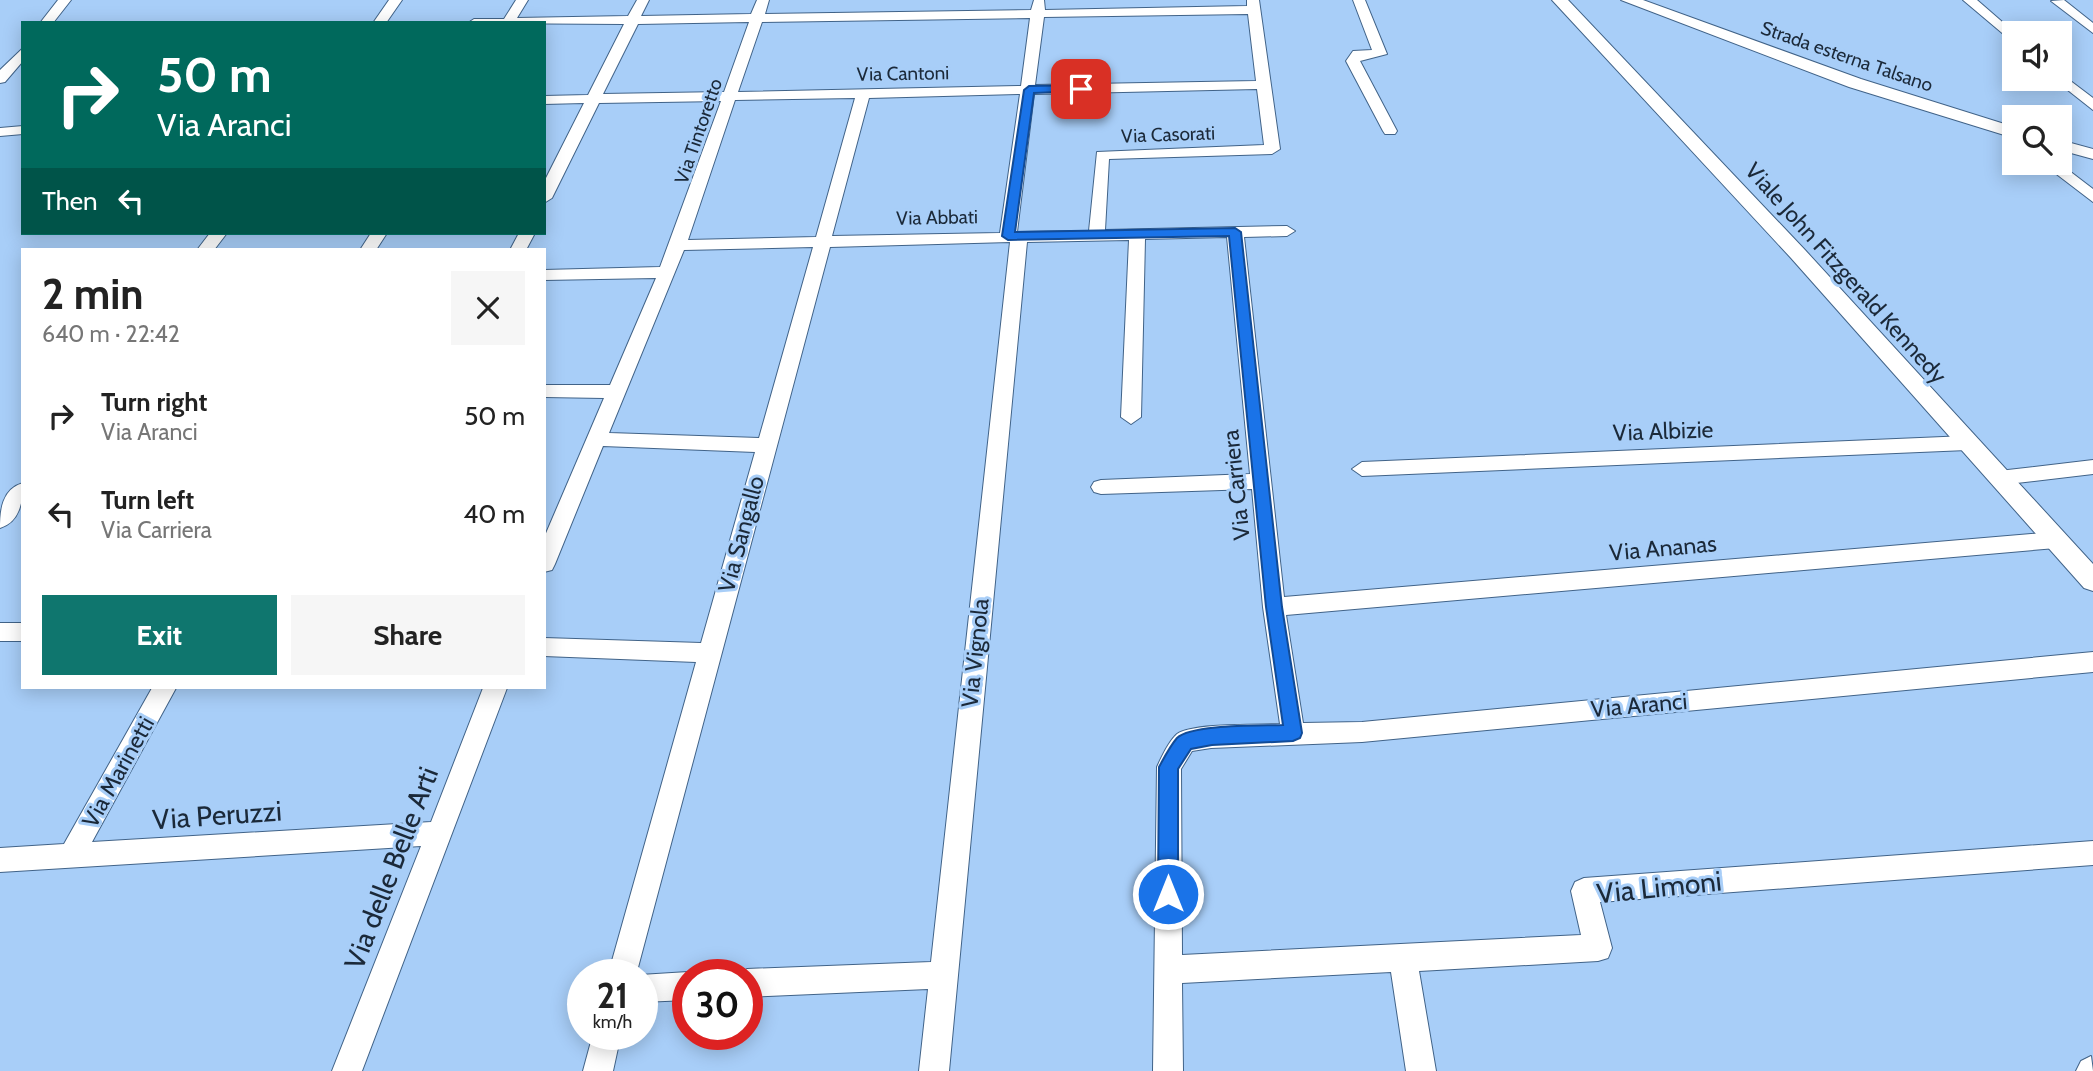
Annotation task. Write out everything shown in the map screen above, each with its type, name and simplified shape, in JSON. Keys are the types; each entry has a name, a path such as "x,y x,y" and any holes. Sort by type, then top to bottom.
{"street":[{"path":"48,21 65,0"},
{"path":"380,21 396,0"},
{"path":"510,21 522,0"},
{"path":"546,194 643,0"},
{"name":"Via Tintoretto","path":"665,272 678,244 731,97 763,0"},
{"path":"1359,0 1380,54 1358,54 1353,61 1390,131"},
{"name":"Viale John Fitzgerald Kennedy","path":"1560,0 1798,254 2093,581"},
{"name":"Strada esterna Talsano","path":"1629,0 1855,83 2002,130"},
{"path":"1969,0 2002,29"},
{"path":"2057,1 2093,29"},
{"path":"546,21 757,18 1039,7 1254,5 1262,85"},
{"name":"Via Vignola","path":"934,1071 1014,236 1039,7"},
{"path":"0,79 21,53"},
{"name":"Via Cantoni","path":"546,100 1262,85"},
{"name":"Via Casorati","path":"1097,234 1102,155 1272,149 1262,85"},
{"path":"2072,88 2093,106"},
{"name":"Via Sangallo","path":"626,959 765,444 863,94"},
{"path":"0,132 21,130"},
{"path":"2072,148 2093,154"},
{"path":"2065,175 2093,197"},
{"name":"Via Abbati","path":"678,244 1287,231"},
{"name":"Via Carriera","path":"1235,232 1274,607 1293,733"},
{"path":"1131,417 1138,233"},
{"path":"546,275 665,272 595,439 554,517 546,555"},
{"path":"546,391 614,392"},
{"path":"595,439 765,444"},
{"name":"Via Albizie","path":"1362,469 1967,443"},
{"path":"1999,478 2093,467"},
{"path":"1101,487 1260,481"},
{"path":"0,520 20,497"},
{"name":"Via Ananas","path":"1274,607 2056,540"},
{"path":"0,632 21,632"},
{"path":"546,648 709,653"},
{"name":"Via Aranci","path":"1167,970 1169,767 1185,742 1212,737 1362,732 2093,662"},
{"name":"Via Marinetti","path":"71,856 163,689"},
{"name":"Via delle Belle Arti","path":"347,1071 495,689"},
{"name":"Via Peruzzi","path":"0,860 438,833"},
{"name":"Via Limoni","path":"1167,970 1598,948 1584,891 2093,853"},
{"path":"1403,958 1421,1071"},
{"path":"1167,970 1168,1071"},
{"path":"763,983 943,975"},
{"path":"598,1071 603,1050"}],"route":[{"path":"1081,89 1029,90 1008,236 1235,232 1274,607 1293,733 1212,737 1185,742 1169,767 1168,894"}]}
